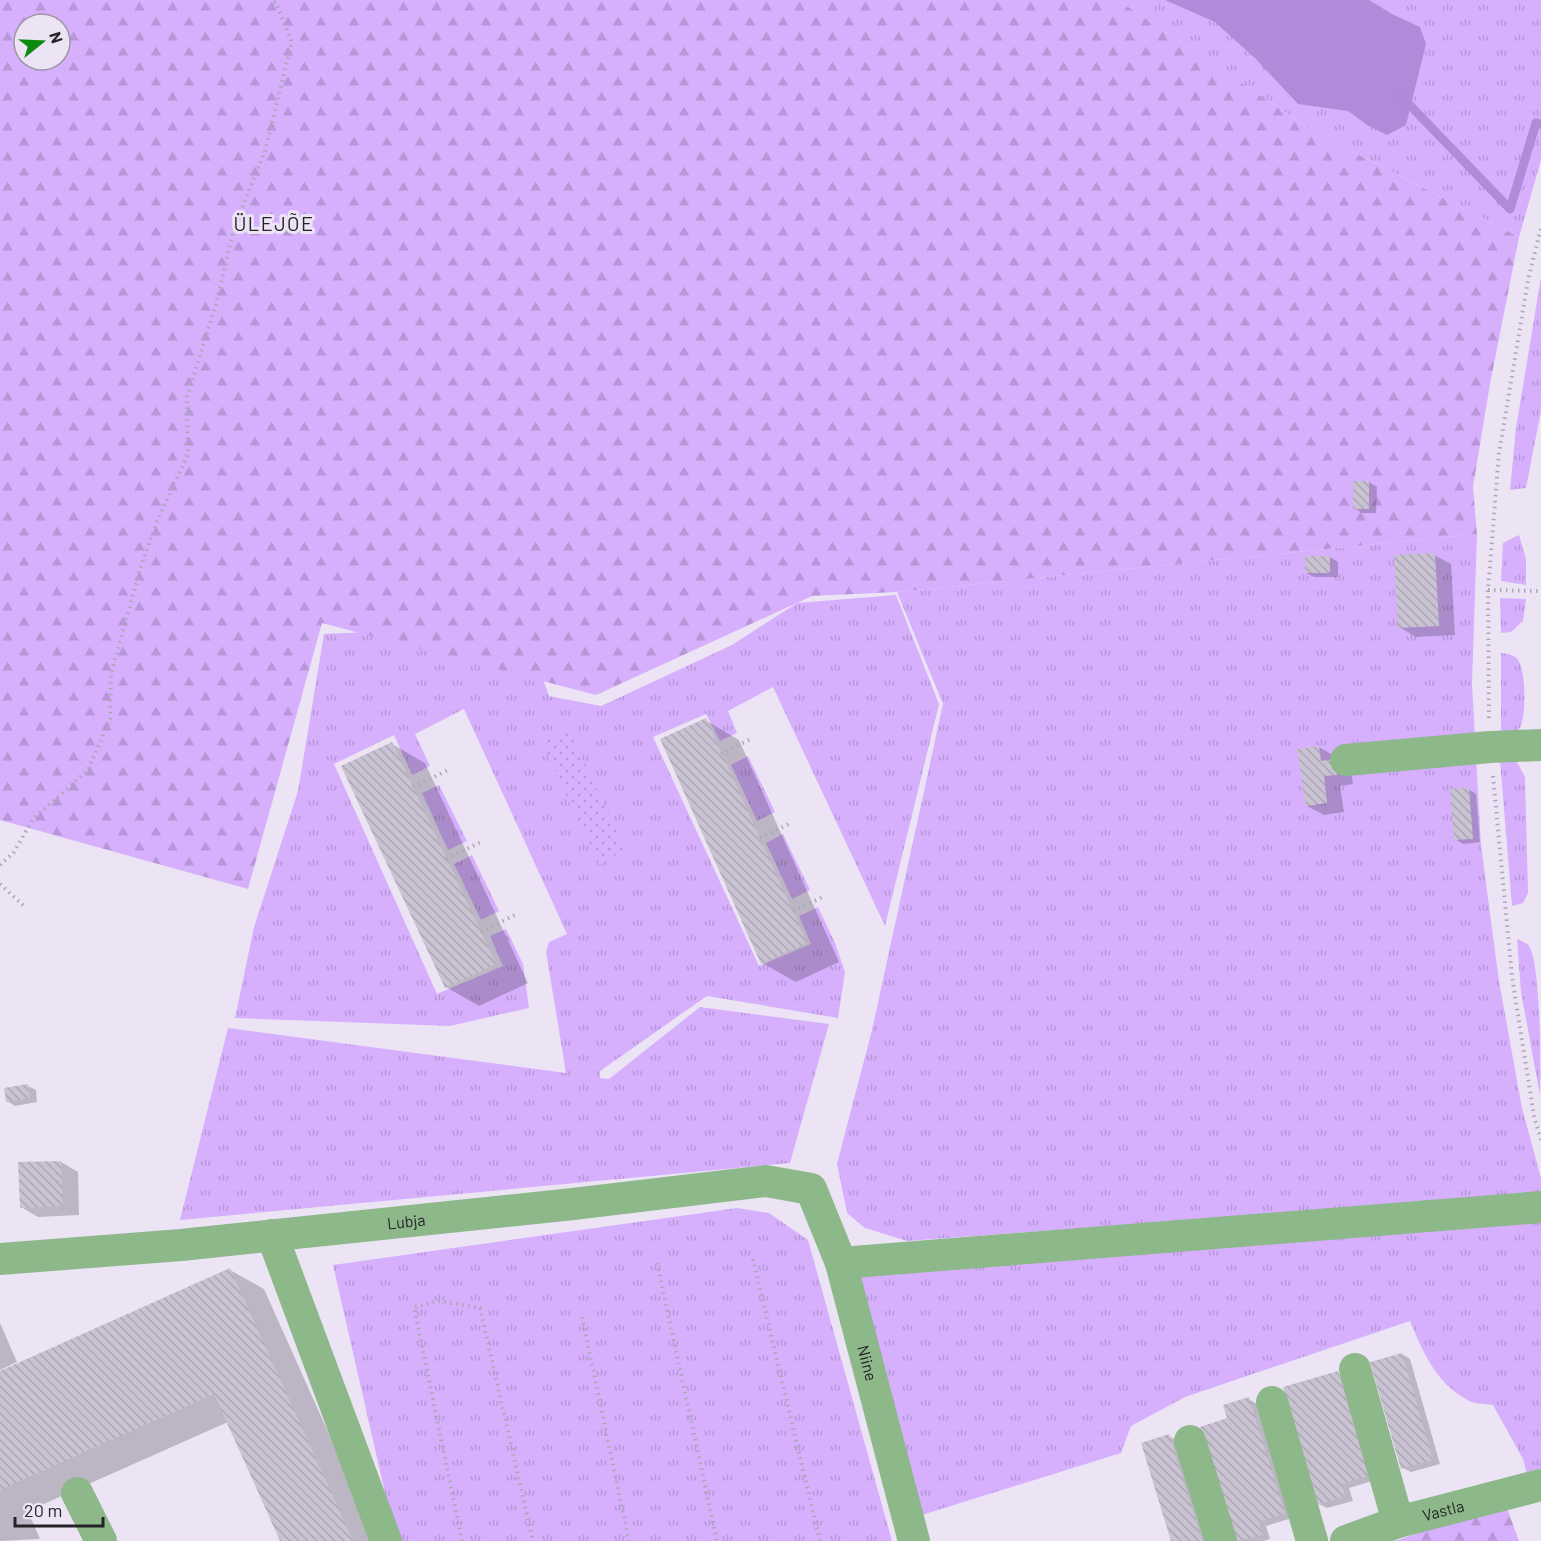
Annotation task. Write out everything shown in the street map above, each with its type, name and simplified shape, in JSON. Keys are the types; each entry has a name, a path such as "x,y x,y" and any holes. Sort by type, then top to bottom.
{"street":[{"path":"1346,760 1490,747 1541,745"},
{"name":"Lubja","path":"0,1259 181,1245 573,1204 766,1181 811,1189"},
{"name":"Niine","path":"811,1189 842,1263 914,1541"},
{"path":"842,1263 1541,1207"},
{"path":"272,1235 386,1541"},
{"path":"1355,1369 1398,1522"},
{"path":"1272,1402 1312,1541"},
{"path":"1190,1441 1221,1541"},
{"name":"Vastla","path":"1346,1541 1398,1522 1541,1485"},
{"path":"77,1493 101,1541"}],"path":[{"path":"0,865 14,852 33,819 88,770 110,719 111,674 140,569 157,521 188,454 187,397 215,308 235,225 265,151 292,42 276,3 271,0"},
{"path":"1541,228 1528,280 1499,453 1488,590 1490,747 1512,977 1534,1116 1541,1140"},
{"path":"1488,590 1541,591"},
{"path":"721,754 751,739"},
{"path":"413,787 450,769"},
{"path":"760,838 791,823"},
{"path":"446,859 483,841"},
{"path":"0,884 24,906"},
{"path":"793,911 825,896"},
{"path":"481,932 517,914"},
{"path":"753,1259 820,1541"},
{"path":"657,1263 717,1541"},
{"path":"462,1541 414,1307 440,1301 480,1308 533,1541"},
{"path":"582,1317 629,1541"}],"green space":[{"path":"0,0 1118,0 1316,133 1519,237 1490,384 1473,487 1477,534 897,592 812,596 596,695 322,623 248,889 0,820"},
{"path":"1118,0 1541,0 1541,160 1519,237 1316,133"},
{"path":"1541,277 1541,411 1526,488 1510,490 1516,428"},
{"path":"1477,534 1472,684 1481,845 1499,981 1522,1108 1541,1178 1541,1194 907,1241 865,1228 847,1213 837,1164 872,1030 943,704 897,592"},
{"path":"1519,535 1526,559 1526,585 1501,581 1503,543"},
{"path":"896,595 939,704 885,926 773,687 728,711 737,733 720,741 706,714 653,737 759,966 811,944 799,916 818,907 835,943 845,972 838,1018 707,996 600,1071 600,1078 609,1079 700,1007 829,1024 790,1163 180,1220 228,1028 566,1073 546,952 549,942 567,934 464,709 415,734 430,766 412,775 394,735 334,764 437,994 503,966 490,936 506,929 523,964 529,1008 450,1026 235,1018 254,927 298,791 324,634 367,632 532,648 549,696 601,706 732,645 797,603"},
{"path":"1500,598 1526,599 1523,621 1511,632 1501,633"},
{"path":"1501,653 1516,658 1523,673 1523,720 1520,727 1511,735 1501,735"},
{"path":"569,731 626,849 599,865 542,742"},
{"path":"748,756 775,812 757,821 731,765"},
{"path":"1500,760 1516,760 1525,777 1528,893 1523,903 1512,906"},
{"path":"439,785 467,841 448,850 422,793"},
{"path":"783,834 810,890 792,899 766,843"},
{"path":"472,855 499,911 481,920 454,864"},
{"path":"1517,939 1529,946 1536,973 1540,1095 1521,992"},
{"path":"737,1208 769,1213 808,1240 892,1541 396,1541 333,1265"},
{"path":"1541,1219 1541,1485 1531,1488 1523,1459 1493,1405 1469,1401 1446,1384 1431,1365 1410,1321 1185,1397 1131,1426 1121,1453 909,1519 841,1263"},
{"path":"1505,1503 1519,1541 1395,1541"}],"shaded area":[{"path":"1165,0 1369,0 1420,27 1426,44 1406,125 1387,135 1367,125 1348,111 1298,104 1256,59 1215,22"}],"building":[{"path":"1353,481 1369,481 1369,509 1353,509"},
{"path":"1435,553 1439,626 1398,628 1394,555"},
{"path":"1305,556 1330,556 1330,573 1305,573"},
{"path":"706,718 807,943 761,964 660,739"},
{"path":"392,742 496,964 445,988 341,766"},
{"path":"1319,746 1321,761 1335,759 1337,775 1324,776 1327,803 1306,806 1297,749"},
{"path":"1469,788 1473,839 1454,840 1450,789"},
{"path":"28,1084 30,1098 6,1102 4,1088"},
{"path":"61,1161 63,1206 20,1208 18,1162"},
{"path":"230,1268 353,1541 280,1541 214,1394 0,1490 0,1371"},
{"path":"1402,1353 1433,1460 1401,1469 1370,1362"},
{"path":"1338,1371 1368,1476 1342,1484 1345,1496 1317,1505 1283,1387"},
{"path":"1249,1397 1285,1514 1259,1522 1262,1535 1236,1541 1200,1427 1227,1418 1223,1405"},
{"path":"1169,1434 1202,1541 1171,1541 1141,1443"}],"waterway":[{"path":"1401,96 1510,209 1536,123 1541,124"}],"district":[{"name":"ÜLEJÕE","path":"274,224"}]}
